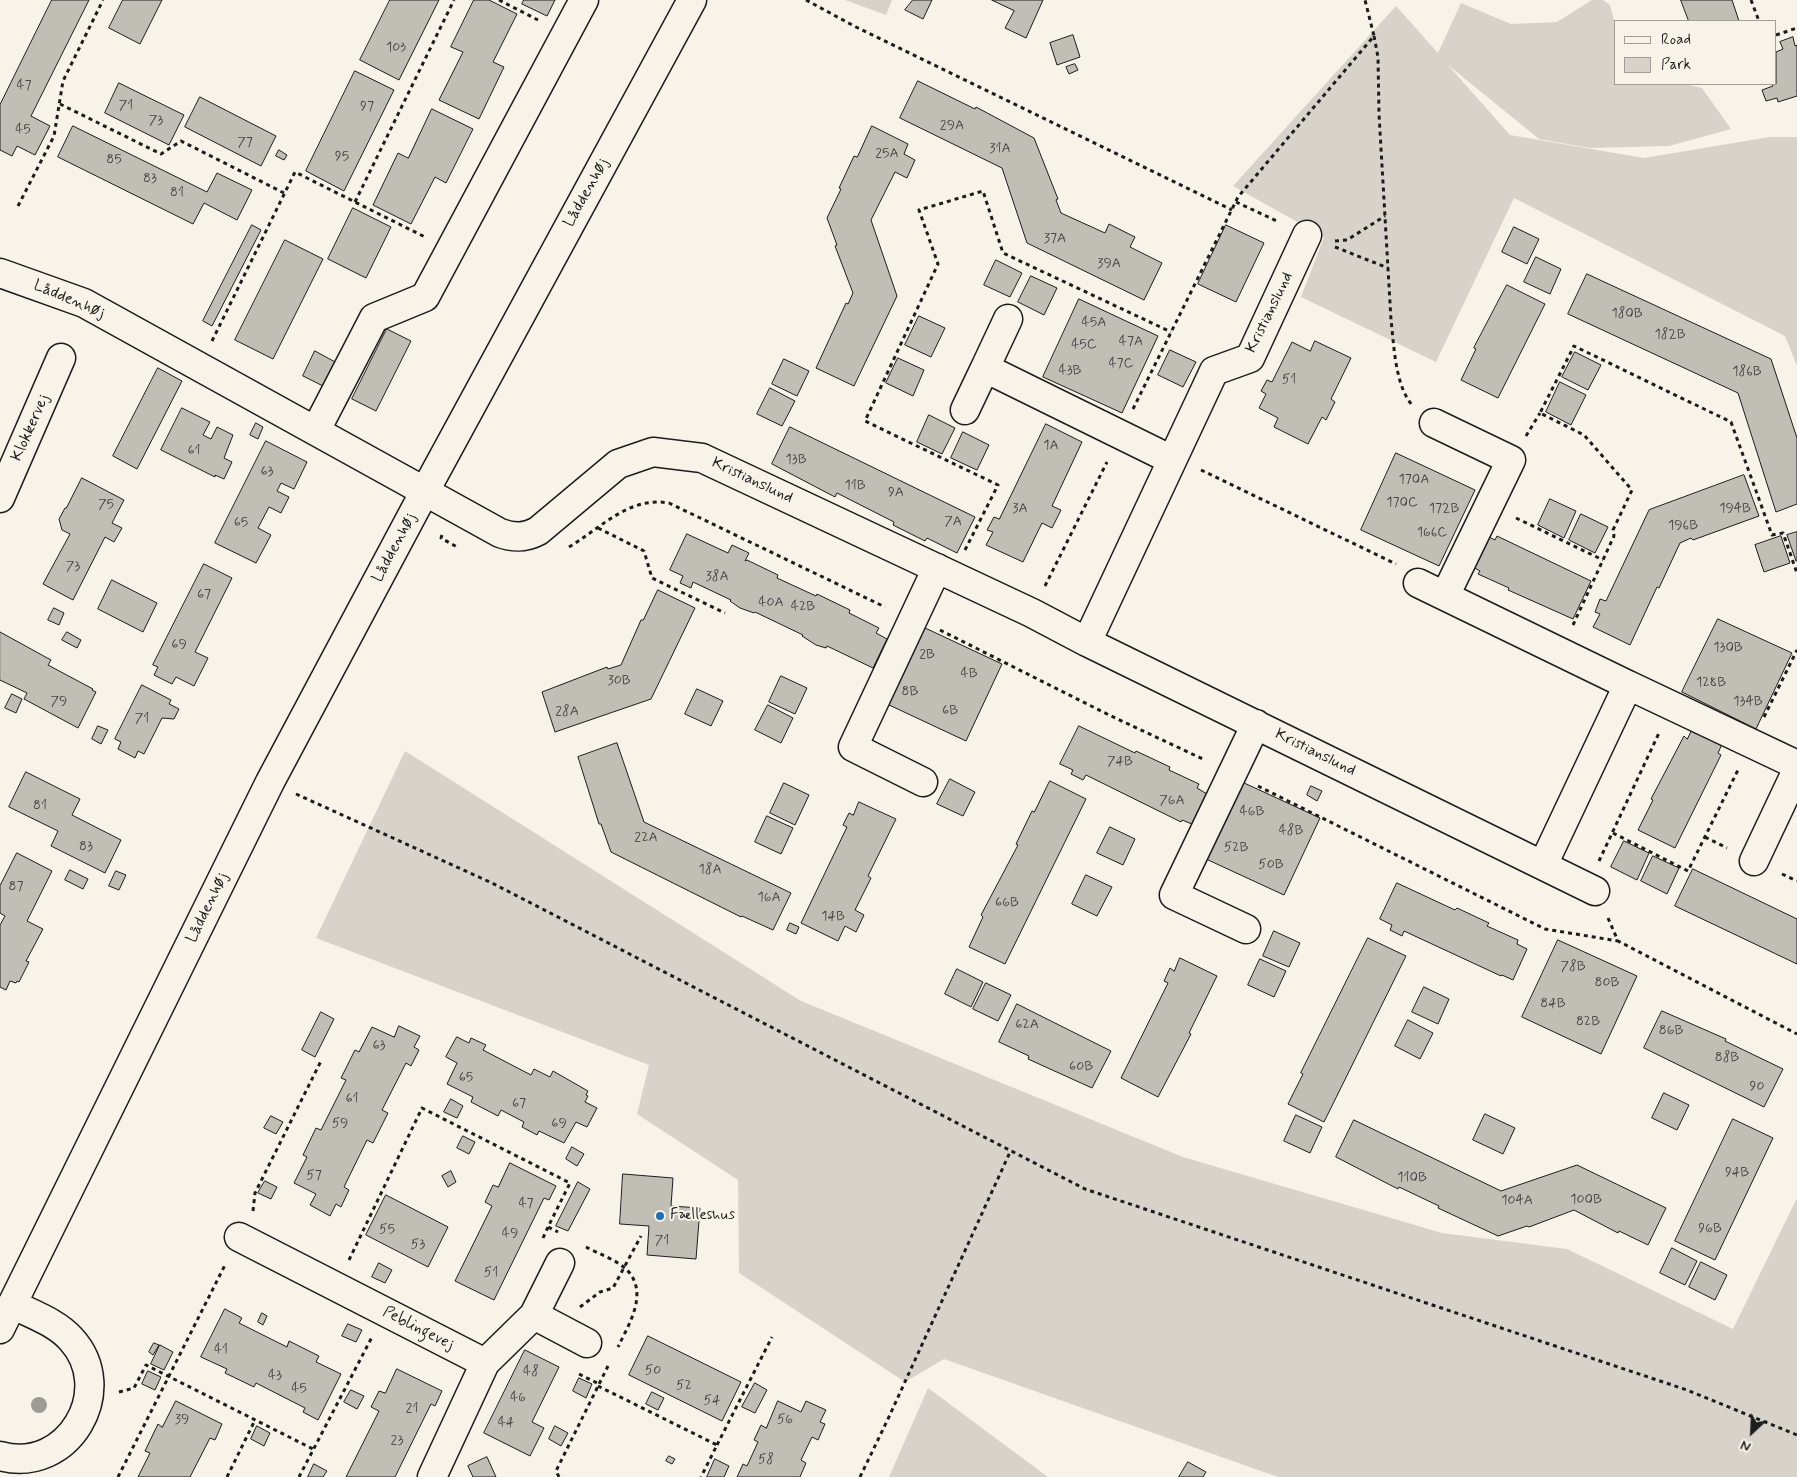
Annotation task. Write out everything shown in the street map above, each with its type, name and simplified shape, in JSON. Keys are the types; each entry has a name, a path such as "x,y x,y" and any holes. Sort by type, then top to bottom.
{"street":[{"path":"316,430 374,318 425,298 584,0"},
{"name":"Låddenhøj","path":"0,1329 270,782 425,490 692,0"},
{"name":"Kristianslund","path":"1087,642 1214,371 1250,358 1318,238"},
{"name":"Låddenhøj","path":"0,273 84,303 425,490"},
{"path":"965,410 1008,319"},
{"name":"Klokkervej","path":"0,498 61,358"},
{"path":"985,368 1172,460"},
{"path":"1434,423 1511,460 1445,596"},
{"name":"Kristianslund","path":"425,490 500,533 510,537 529,536 538,532 618,464 653,452 702,458 1032,613 1087,642 1591,888"},
{"path":"923,782 853,747 937,568"},
{"path":"1418,583 1797,765"},
{"path":"1543,865 1628,685"},
{"path":"1246,929 1174,895 1256,724"},
{"path":"1754,861 1797,770"},
{"name":"Peblingevej","path":"239,1237 485,1363"},
{"path":"432,1477 485,1363 534,1315 560,1264"},
{"path":"0,1456 10,1459 35,1458 58,1447 76,1430 86,1408 90,1384 84,1359 71,1338 51,1324 12,1304"},
{"path":"534,1315 587,1343"}],"path":[{"path":"18,206 54,136 63,81 103,0"},
{"path":"355,202 454,0"},
{"path":"499,0 566,34"},
{"path":"806,0 856,27 1232,210"},
{"path":"1366,0 1378,57 1384,216 1394,352 1403,393 1423,416 1434,423"},
{"path":"1751,0 1759,20"},
{"path":"1777,35 1797,28"},
{"path":"1032,613 1238,197 1374,36"},
{"path":"60,104 161,154 181,142 284,194"},
{"path":"199,366 294,172 450,250"},
{"path":"1318,238 1347,240 1384,216"},
{"path":"1561,652 1614,536 1613,530 1632,490 1584,435 1540,413 1574,346 1731,422 1772,535 1783,532 1797,573"},
{"path":"1172,460 1187,464 1404,568 1418,583"},
{"path":"566,549 624,510 645,502 670,503 888,609 914,617 1545,929 1618,941 1797,1034"},
{"path":"1489,505 1603,560"},
{"path":"456,508 441,538 462,549"},
{"path":"598,527 644,551 652,578 725,613"},
{"path":"1612,833 1688,871 1797,650"},
{"path":"1618,941 1591,888 1612,833 1672,706"},
{"path":"270,782 492,883 1085,1189 1687,1390 1797,1435"},
{"path":"118,1477 253,1211 256,1193 322,1060"},
{"path":"336,1287 422,1108 570,1183"},
{"path":"860,1477 1011,1150"},
{"path":"583,1305 600,1292 613,1288 641,1236"},
{"path":"299,1477 385,1312"},
{"path":"701,1477 772,1338"},
{"path":"116,1392 134,1388 146,1365 313,1449"},
{"path":"598,1386 717,1445"},
{"path":"227,1477 255,1420"},
{"path":"556,1471 558,1477"}],"green space":[{"path":"845,0 892,0 886,15"},
{"path":"1592,0 1603,0 1610,5 1614,21 1614,85 1689,85 1702,88 1731,129 1669,146 1589,148 1539,139 1448,65 1510,135 1644,158 1769,137 1797,137 1797,366 1785,336 1514,198 1436,362 1301,297 1324,237 1233,186 1396,6 1438,53 1461,3 1511,24 1557,22"},
{"path":"405,751 801,1001 1183,1157 1442,1233 1567,1249 1733,1329 1797,1198 1797,1477 1278,1477 944,1359 905,1382 739,1273 738,1180 637,1114 649,1065 316,938"},
{"path":"928,1388 1048,1477 889,1477"}],"building":[{"path":"52,0 89,0 31,116 50,126 35,155 17,146 12,156 0,150 0,105"},
{"path":"123,0 162,0 140,44 109,28"},
{"path":"390,0 439,0 399,80 360,60"},
{"path":"474,0 489,0 517,14 493,62 504,67 479,119 439,100 463,52 451,47"},
{"path":"524,0 555,0 547,16 522,4"},
{"path":"913,0 932,0 923,19 905,10"},
{"path":"992,0 1043,0 1026,38 1005,28 1014,11"},
{"path":"1681,0 1732,0 1739,20 1689,20"},
{"path":"1073,35 1080,57 1057,65 1050,43"},
{"path":"1793,37 1795,46 1797,45 1797,96 1778,102 1777,98 1766,101 1762,90 1777,85 1777,52 1783,49 1780,42"},
{"path":"1075,64 1078,70 1069,74 1066,67"},
{"path":"355,71 394,90 344,191 306,171"},
{"path":"918,81 975,109 976,107 1034,138 1058,199 1056,200 1061,213 1105,233 1109,224 1135,237 1130,247 1162,263 1144,300 1027,243 1002,168 900,118"},
{"path":"119,83 184,115 169,145 105,113"},
{"path":"200,97 276,136 261,166 185,127"},
{"path":"432,109 473,129 446,183 435,177 411,224 373,205 398,153 408,158"},
{"path":"73,126 207,192 217,173 252,190 237,220 204,203 193,224 58,157"},
{"path":"872,126 908,144 904,154 915,160 907,178 895,172 871,220 897,296 854,386 816,368 846,303 848,304 853,293 835,246 837,245 827,218 854,156 857,157"},
{"path":"279,150 287,155 284,160 276,156"},
{"path":"353,208 391,227 366,278 328,259"},
{"path":"252,225 261,230 212,326 203,321"},
{"path":"1226,225 1264,243 1236,302 1198,284"},
{"path":"1514,227 1539,239 1527,264 1502,252"},
{"path":"285,240 323,259 273,359 235,340"},
{"path":"1536,257 1561,269 1550,294 1524,282"},
{"path":"996,260 1022,273 1010,297 984,285"},
{"path":"1587,274 1771,359 1797,438 1797,504 1776,512 1738,393 1568,314"},
{"path":"1031,276 1057,288 1044,315 1018,302"},
{"path":"1507,285 1545,304 1498,398 1461,380 1476,349 1474,348"},
{"path":"1079,299 1158,336 1122,413 1043,377"},
{"path":"919,316 945,328 931,357 905,345"},
{"path":"387,329 411,341 376,411 352,399"},
{"path":"1315,341 1351,358 1331,399 1335,402 1326,420 1322,417 1308,444 1274,427 1278,418 1259,408 1266,394 1261,391 1267,380 1272,382 1292,342 1310,351"},
{"path":"1170,350 1196,362 1183,387 1158,375"},
{"path":"315,351 337,363 325,387 303,376"},
{"path":"1575,352 1601,365 1588,390 1562,377"},
{"path":"898,358 924,370 913,396 886,383"},
{"path":"784,359 809,371 797,396 772,384"},
{"path":"158,368 182,381 137,469 113,456"},
{"path":"1560,382 1586,395 1571,425 1546,412"},
{"path":"770,388 795,401 782,426 757,414"},
{"path":"182,408 210,422 203,435 211,439 217,427 233,435 224,458 232,462 224,479 215,475 215,477 161,450"},
{"path":"929,415 955,428 942,454 917,442"},
{"path":"256,423 263,427 258,439 250,435"},
{"path":"1046,424 1082,442 1052,506 1061,510 1052,528 1042,523 1023,562 986,545 993,532 987,530 994,517 999,519"},
{"path":"790,427 975,517 957,553 927,538 925,541 893,525 894,522 837,493 835,497 772,464"},
{"path":"963,432 989,445 977,470 951,458"},
{"path":"266,441 307,462 294,489 281,483 277,491 289,497 281,513 269,507 258,528 271,535 256,563 215,543"},
{"path":"1396,453 1475,490 1439,566 1361,530"},
{"path":"1744,475 1759,516 1680,543 1630,645 1593,627 1600,614 1595,612 1600,599 1606,601 1649,510"},
{"path":"82,478 124,500 112,523 122,528 114,542 105,537 73,600 43,584 70,534 62,530 59,519"},
{"path":"1550,499 1576,511 1564,538 1538,525"},
{"path":"1581,514 1608,527 1595,553 1569,540"},
{"path":"1797,532 1797,561 1796,561 1787,535"},
{"path":"687,534 728,553 732,545 749,553 745,561 747,560 778,575 777,578 850,610 849,613 879,628 876,633 887,639 873,668 827,646 826,648 816,645 803,635 755,612 740,608 731,600 693,582 691,588 680,583 683,576 670,570"},
{"path":"1485,535 1495,540 1497,536 1591,581 1573,619 1508,590 1509,588 1478,574 1480,571 1470,565"},
{"path":"1781,536 1790,563 1764,572 1755,545"},
{"path":"204,564 232,578 195,652 208,658 194,686 176,677 172,684 154,675 158,667 153,665"},
{"path":"112,580 157,603 143,632 98,609"},
{"path":"658,590 695,608 651,699 555,732 542,692 607,667 608,669 621,665 641,620 643,620"},
{"path":"54,608 64,613 59,625 48,620"},
{"path":"1718,619 1792,653 1756,729 1682,692"},
{"path":"923,627 1002,664 966,741 887,704"},
{"path":"0,632 51,660 48,665 96,692 78,728 24,699 27,693 0,680"},
{"path":"67,632 81,640 77,648 62,640"},
{"path":"781,676 807,688 795,714 769,702"},
{"path":"142,685 171,700 169,704 179,709 174,719 162,718 144,754 138,751 135,758 118,749 121,742 115,739"},
{"path":"697,689 723,701 711,726 685,714"},
{"path":"12,694 22,699 16,713 5,708"},
{"path":"768,705 793,718 781,743 755,730"},
{"path":"98,726 108,730 101,744 92,739"},
{"path":"1079,726 1135,753 1136,751 1170,767 1169,770 1199,784 1197,788 1207,794 1192,824 1182,820 1181,822 1086,775 1083,780 1071,774 1073,770 1060,764"},
{"path":"1693,728 1723,742 1718,753 1721,755 1675,848 1638,830 1653,800 1651,799 1684,736 1687,739"},
{"path":"617,743 644,822 791,893 773,930 741,917 611,852 601,824 599,824 578,757"},
{"path":"26,772 80,799 72,815 121,840 105,873 51,846 58,831 9,807"},
{"path":"950,779 975,792 963,816 937,804"},
{"path":"1050,781 1086,799 1005,964 969,947 983,917 981,915 1018,845 1016,844 1032,811 1034,812"},
{"path":"1242,782 1320,818 1284,895 1206,859"},
{"path":"784,783 809,795 795,825 770,813"},
{"path":"1311,786 1322,791 1317,801 1307,795"},
{"path":"859,802 896,819 868,876 871,878 855,910 864,915 856,932 845,926 838,941 801,923 847,827 843,825 849,813 853,815"},
{"path":"767,816 793,828 781,854 755,842"},
{"path":"1110,827 1135,839 1123,865 1097,853"},
{"path":"1624,841 1649,853 1637,880 1611,867"},
{"path":"17,853 52,871 27,921 43,929 26,961 29,962 19,982 10,981 6,990 0,987 0,925 5,916 0,913 0,886"},
{"path":"1653,856 1679,868 1667,894 1641,881"},
{"path":"1693,869 1797,919 1797,964 1675,906"},
{"path":"70,870 88,879 83,889 65,880"},
{"path":"116,871 126,875 119,890 109,886"},
{"path":"1086,875 1112,887 1097,916 1072,904"},
{"path":"1397,883 1455,910 1457,908 1489,923 1487,926 1518,940 1517,944 1527,949 1513,980 1404,931 1402,936 1390,930 1392,925 1380,919"},
{"path":"790,923 799,927 796,934 787,930"},
{"path":"1274,931 1300,943 1289,967 1263,956"},
{"path":"1368,938 1406,956 1324,1122 1288,1104 1303,1074 1301,1073"},
{"path":"1558,940 1637,976 1601,1054 1522,1017"},
{"path":"1180,958 1217,976 1189,1033 1191,1034 1158,1097 1121,1078 1168,983 1164,981 1170,968 1174,971"},
{"path":"1260,959 1286,971 1274,997 1248,985"},
{"path":"957,969 983,982 971,1007 945,994"},
{"path":"986,983 1011,995 998,1021 973,1009"},
{"path":"1424,987 1449,999 1438,1024 1412,1012"},
{"path":"1017,1004 1111,1051 1092,1088 1028,1059 1029,1056 999,1042"},
{"path":"1662,1011 1726,1039 1725,1041 1783,1069 1764,1107 1644,1048"},
{"path":"321,1012 334,1019 315,1057 302,1050"},
{"path":"1408,1020 1433,1033 1420,1059 1395,1046"},
{"path":"399,1026 420,1036 414,1047 419,1050 411,1066 406,1063 382,1110 388,1113 373,1143 367,1140 344,1187 349,1190 341,1207 336,1204 330,1216 310,1205 316,1194 294,1183 307,1157 303,1155 316,1128 321,1130 346,1080 341,1078 355,1050 359,1052 372,1027 394,1037"},
{"path":"457,1037 469,1043 471,1038 486,1045 483,1050 531,1075 534,1069 550,1077 553,1071 588,1091 585,1102 597,1108 587,1127 576,1122 564,1143 539,1131 537,1135 522,1127 524,1122 501,1110 498,1116 471,1102 473,1097 447,1084 457,1063 446,1057"},
{"path":"1664,1093 1689,1105 1677,1130 1652,1118"},
{"path":"451,1099 463,1106 457,1118 444,1112"},
{"path":"1485,1114 1515,1128 1503,1154 1473,1140"},
{"path":"1296,1115 1322,1127 1310,1153 1284,1141"},
{"path":"271,1116 283,1122 276,1134 264,1128"},
{"path":"1733,1119 1773,1138 1715,1260 1675,1241"},
{"path":"1354,1120 1501,1191 1577,1165 1666,1208 1648,1245 1619,1231 1618,1233 1574,1210 1529,1227 1527,1226 1498,1236 1438,1208 1439,1206 1399,1187 1398,1189 1336,1157"},
{"path":"463,1136 475,1142 469,1154 457,1148"},
{"path":"572,1147 584,1154 577,1166 566,1159"},
{"path":"510,1163 556,1186 549,1200 544,1198 494,1300 455,1281 492,1206 485,1202 493,1185 498,1187"},
{"path":"451,1171 456,1182 448,1187 442,1176"},
{"name":"Fælleshus","path":"623,1174 673,1178 671,1206 700,1208 696,1259 647,1255 649,1226 620,1224"},
{"path":"265,1181 277,1187 271,1199 258,1193"},
{"path":"578,1182 590,1189 568,1231 556,1226"},
{"path":"386,1195 448,1227 428,1267 366,1235"},
{"path":"1672,1248 1697,1261 1685,1285 1660,1273"},
{"path":"1701,1262 1727,1275 1715,1300 1689,1287"},
{"path":"379,1263 392,1270 385,1283 372,1277"},
{"path":"225,1309 242,1318 239,1323 287,1347 289,1341 319,1356 316,1362 341,1374 318,1420 303,1412 305,1408 256,1383 254,1387 225,1373 227,1369 201,1357"},
{"path":"262,1313 267,1316 263,1325 258,1322"},
{"path":"348,1324 362,1330 356,1342 342,1336"},
{"path":"648,1336 741,1382 722,1421 629,1375"},
{"path":"154,1343 159,1345 153,1355 149,1352"},
{"path":"160,1345 173,1352 164,1370 151,1364"},
{"path":"525,1350 559,1367 532,1422 544,1428 530,1456 484,1433"},
{"path":"397,1369 442,1391 435,1406 431,1404 395,1477 346,1477 379,1411 371,1407 379,1391 385,1393"},
{"path":"148,1371 161,1377 155,1390 142,1384"},
{"path":"579,1378 592,1384 586,1398 573,1391"},
{"path":"755,1383 767,1390 755,1413 742,1407"},
{"path":"351,1390 364,1396 357,1409 344,1402"},
{"path":"652,1392 664,1398 658,1410 646,1404"},
{"path":"176,1401 222,1424 215,1440 210,1438 190,1477 138,1477 150,1453 145,1451 158,1424 162,1427"},
{"path":"778,1401 801,1412 806,1401 826,1410 820,1422 825,1424 818,1440 812,1437 801,1460 806,1463 800,1477 737,1477 743,1464 747,1466 758,1442 754,1440 761,1425 766,1428"},
{"path":"257,1426 270,1433 264,1446 251,1439"},
{"path":"555,1426 568,1433 561,1446 549,1439"},
{"path":"669,1456 675,1459 672,1464 666,1461"},
{"path":"487,1457 496,1477 473,1477 468,1466"},
{"path":"715,1459 729,1466 724,1477 707,1477"},
{"path":"1188,1462 1206,1472 1203,1477 1179,1477"},
{"path":"314,1464 327,1471 323,1477 308,1477"}],"place":[{"name":"Fælleshus","path":"660,1216"}]}
